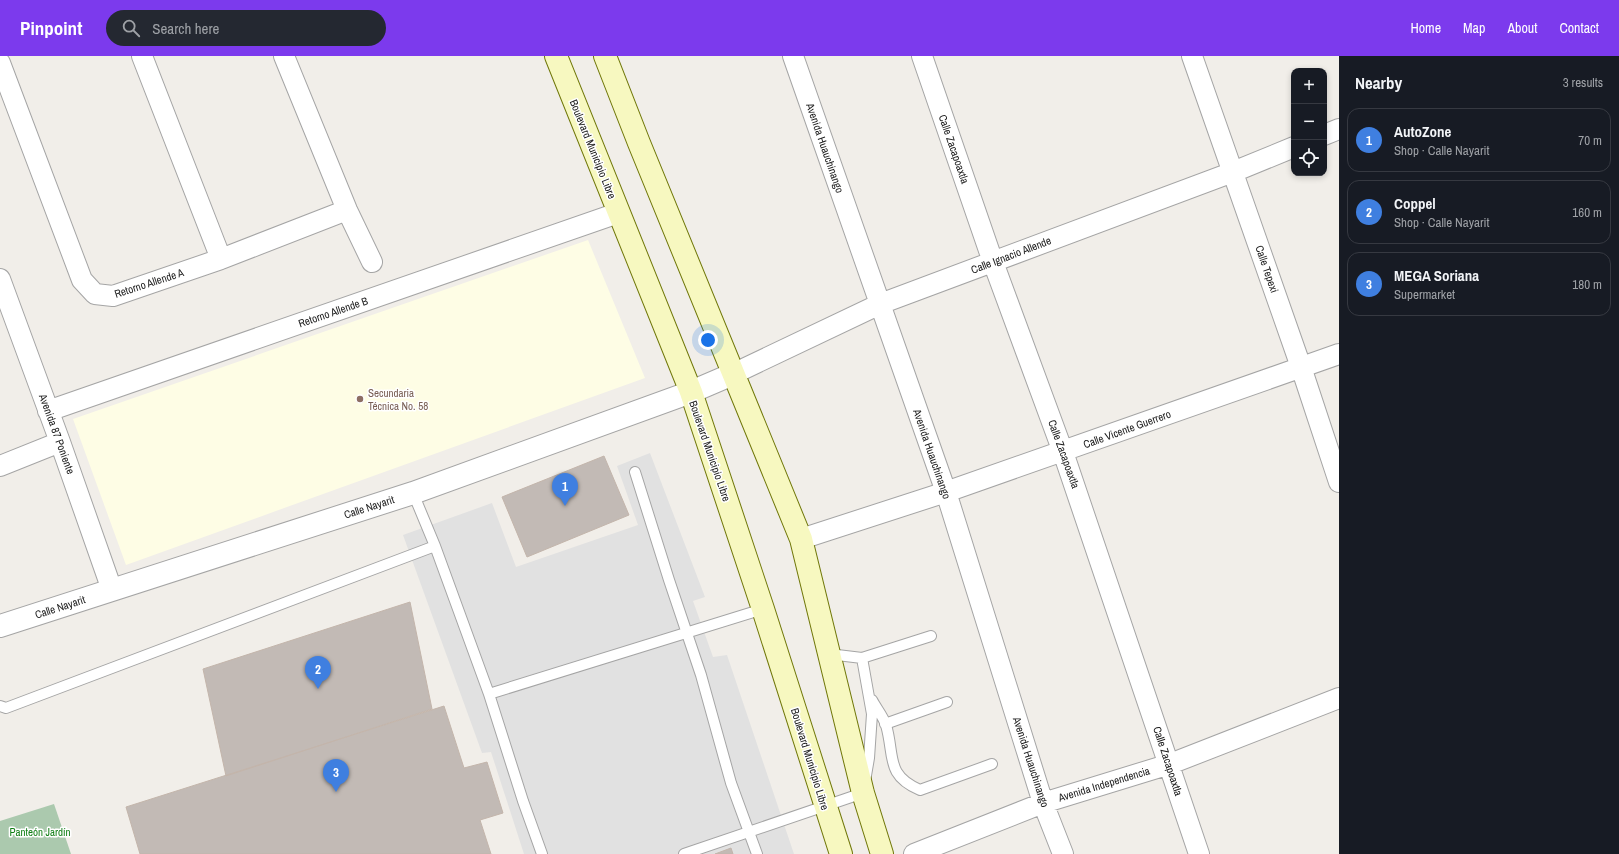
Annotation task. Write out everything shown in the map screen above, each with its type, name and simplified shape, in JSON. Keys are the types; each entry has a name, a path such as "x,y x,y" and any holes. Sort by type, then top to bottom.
{"main road":[{"name":"Boulevard Municipio Libre","path":"556,56 691,392 763,609 841,854"},
{"path":"605,56 639,143 801,539 863,793 882,854"}],"street":[{"path":"142,56 221,259"},
{"path":"284,56 347,210 372,262"},
{"name":"Avenida Huauchinango","path":"793,56 946,492 1043,803 1063,854"},
{"name":"Calle Zacapoaxtla","path":"922,56 993,262 1063,452 1170,764 1199,854"},
{"name":"Calle Tepexi","path":"1192,56 1234,172 1339,482"},
{"name":"Retorno Allende A","path":"0,64 82,280 95,294 113,296 221,259 347,210"},
{"path":"1327,134 1339,129"},
{"name":"Calle Ignacio Allende","path":"733,374 880,304 1234,172 1291,148"},
{"name":"Retorno Allende B","path":"48,411 618,213"},
{"name":"Avenida 87 Poniente","path":"0,279 6,309 60,442 112,590"},
{"name":"Calle Vicente Guerrero","path":"801,539 1063,452 1339,354"},
{"name":"Calle Nayarit","path":"0,626 413,493 691,392 733,374"},
{"path":"0,466 60,442"},
{"name":"Avenida Independencia","path":"914,854 1043,803 1170,764 1339,698"}],"lane":[{"path":"635,472 687,634 702,675 731,783 757,854"},
{"path":"413,493 435,546 489,694 523,801 542,854"},
{"path":"0,706 6,708 435,546"},
{"path":"489,694 687,634 763,609"},
{"path":"829,654 862,658 931,636"},
{"path":"684,854 863,793 869,758 872,714 862,658"},
{"path":"868,693 885,724 895,772 907,784 920,790 992,764"},
{"path":"885,724 947,702"}],"shaded area":[{"name":"Secundaria Técnica No. 58","path":"588,240 645,378 126,565 73,419"},
{"path":"650,453 705,597 693,601 713,657 727,655 794,854 524,854 491,752 482,753 403,535 492,503 516,567 638,525 617,466"}],"green space":[{"name":"Panteón Jardín","path":"54,804 71,854 0,854 0,821"}],"building":[{"path":"604,456 629,515 527,557 502,497"},
{"path":"410,602 432,709 226,776 203,669"},
{"path":"444,706 464,768 487,762 503,813 480,820 491,854 140,854 126,807"},
{"path":"731,848 733,854 715,854"}],"place":[{"name":"Secundaria Técnica No. 58","path":"360,399"},
{"name":"AutoZone","path":"565,506"},
{"name":"Coppel","path":"318,689"},
{"name":"MEGA Soriana","path":"336,792"}]}
